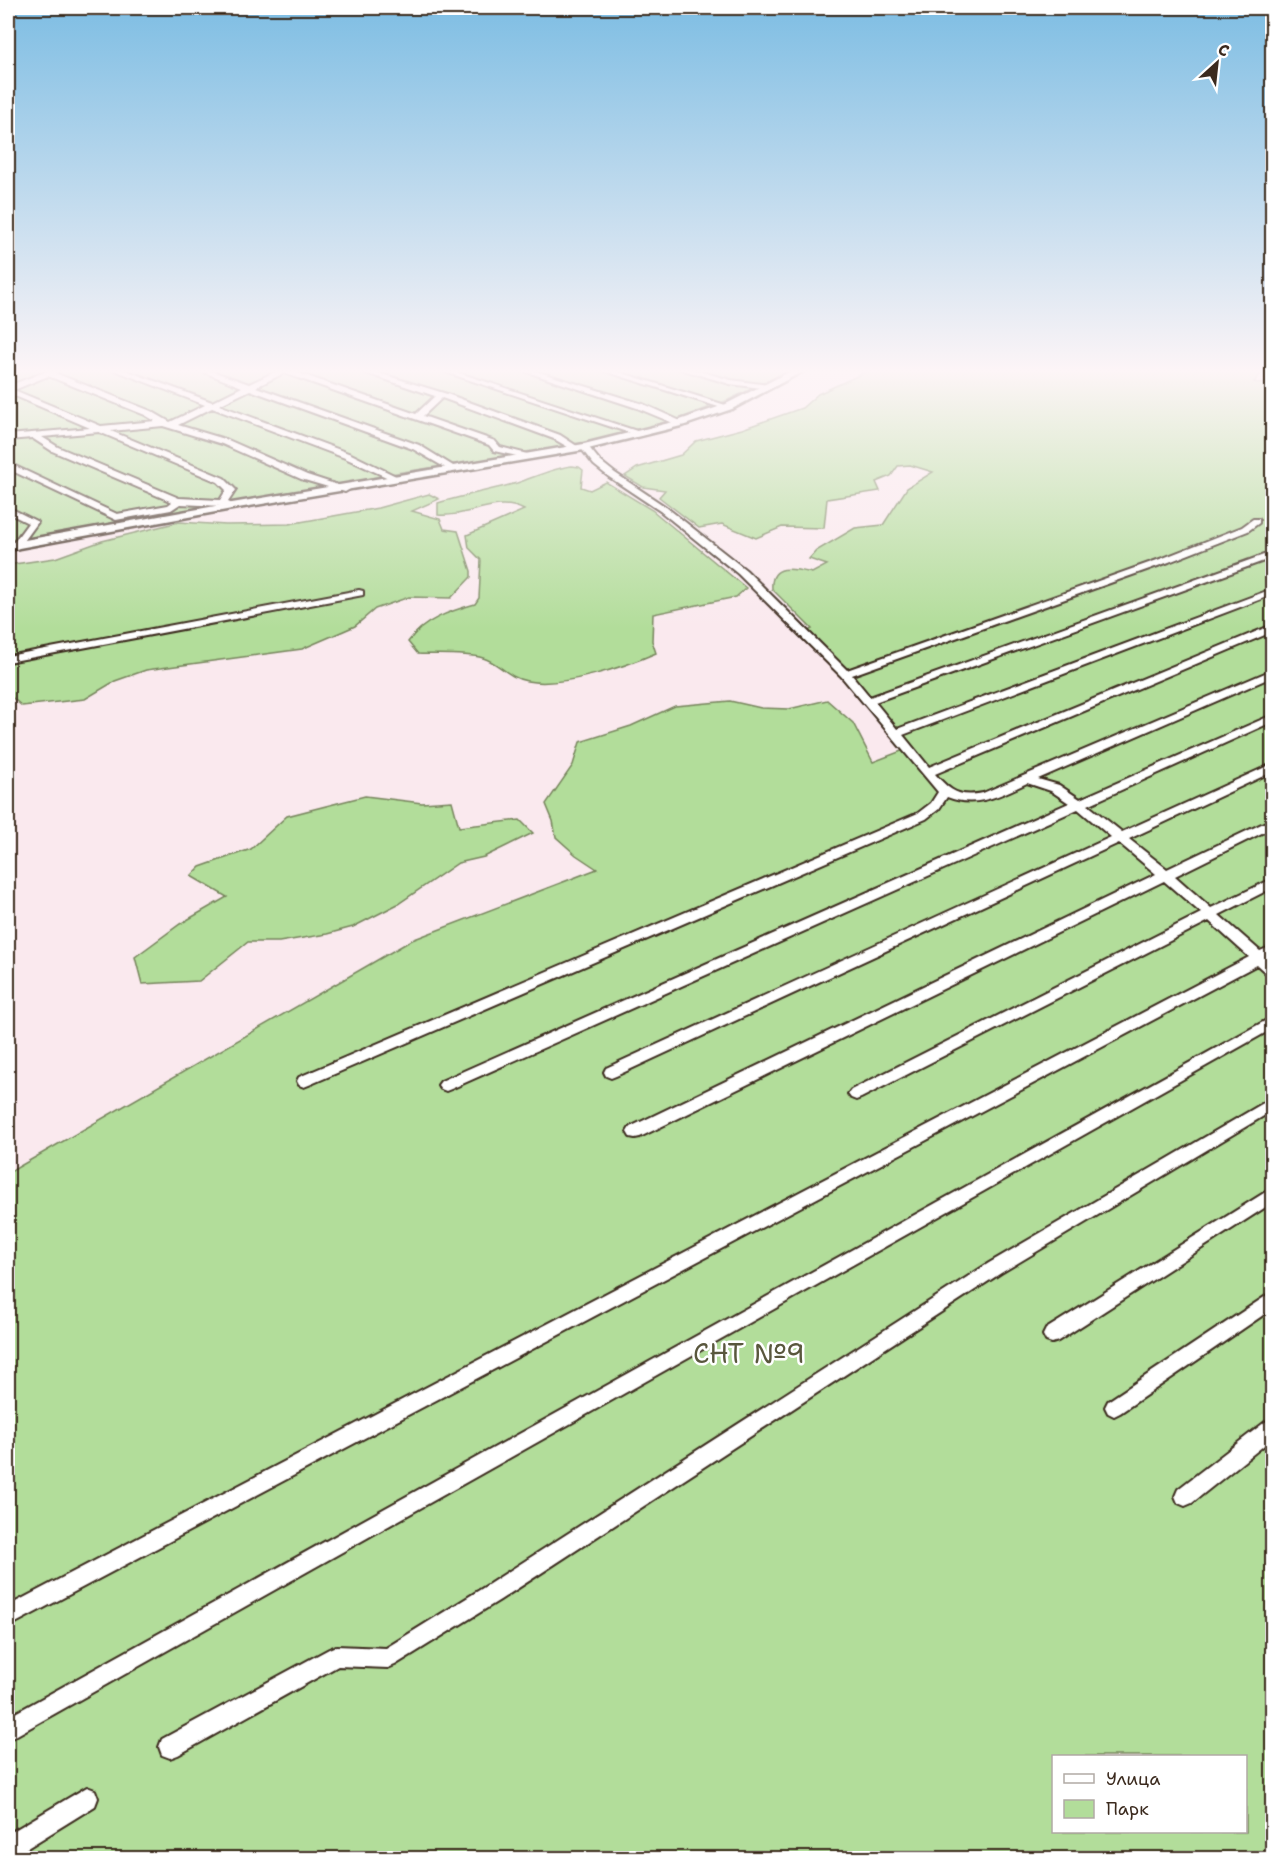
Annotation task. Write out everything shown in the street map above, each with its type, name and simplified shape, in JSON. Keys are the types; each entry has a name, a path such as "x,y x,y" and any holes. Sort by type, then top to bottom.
{"main road":[{"path":"11,545 227,505 345,489 537,455"}],"street":[{"path":"69,455 178,501 190,504 227,505 231,490 221,480 160,455"},
{"path":"255,455 304,477 345,489"},
{"path":"345,455 398,479"},
{"path":"430,455 454,469"},
{"path":"527,455 531,456"},
{"path":"588,455 612,475 663,509 742,573 845,674 944,792 958,799 981,799 1272,673"},
{"path":"8,466 116,517 171,507 178,501"},
{"path":"8,510 33,522 11,545"},
{"path":"845,674 1166,560 1245,529 1256,521"},
{"path":"868,701 1272,555"},
{"path":"895,734 1272,592"},
{"path":"8,659 359,593"},
{"path":"928,772 1272,628"},
{"path":"446,1085 1272,718"},
{"path":"611,1072 1272,768"},
{"path":"8,1617 1268,959 1211,915 1079,804 1055,788 1026,779"},
{"path":"304,1081 922,816 935,806 944,792"},
{"path":"634,1132 1272,823"},
{"path":"856,1094 1272,883"},
{"path":"8,1729 1272,1023"},
{"path":"170,1747 336,1656 388,1658 503,1587 995,1268 1272,1104"},
{"path":"1052,1335 1272,1196"},
{"path":"1114,1407 1272,1300"},
{"path":"1185,1496 1272,1428"},
{"path":"8,1847 87,1798"}],"green space":[{"path":"8,455 515,455 389,474 313,491 8,545"},
{"name":"СНТ №9","path":"681,455 1272,455 1272,1858 8,1858 8,1173 412,940 597,869 576,855 556,837 546,804 573,765 580,742 631,726 675,706 730,701 761,708 789,709 827,700 853,723 873,762 912,747 808,631 812,629 772,589 772,580 779,571 785,569 812,573 827,565 809,559 816,551 855,528 883,525 907,488 933,472 910,465 898,466 891,476 876,482 880,491 827,499 824,528 782,527 756,538 722,524 699,528 659,497 665,490 643,487 625,476 637,468"},
{"path":"572,466 583,470 581,487 590,490 606,482 652,510 746,588 736,597 653,614 652,641 656,653 610,670 575,679 557,682 527,681 476,656 418,654 408,642 414,634 429,622 447,613 475,604 479,598 481,560 469,548 467,535 524,510 504,505 438,515 438,503"},
{"path":"429,494 439,499 412,511 440,519 444,529 458,531 471,571 471,577 451,598 409,597 375,609 355,626 302,649 146,670 115,681 85,699 22,706 8,694 8,565 55,558 102,541 179,522 226,525 289,524 378,508"},
{"path":"365,796 422,803 452,801 459,827 520,820 533,833 484,857 458,863 398,904 353,927 279,942 248,942 199,981 142,984 135,957 180,924 227,897 191,876 200,867 251,849 287,816"}]}
